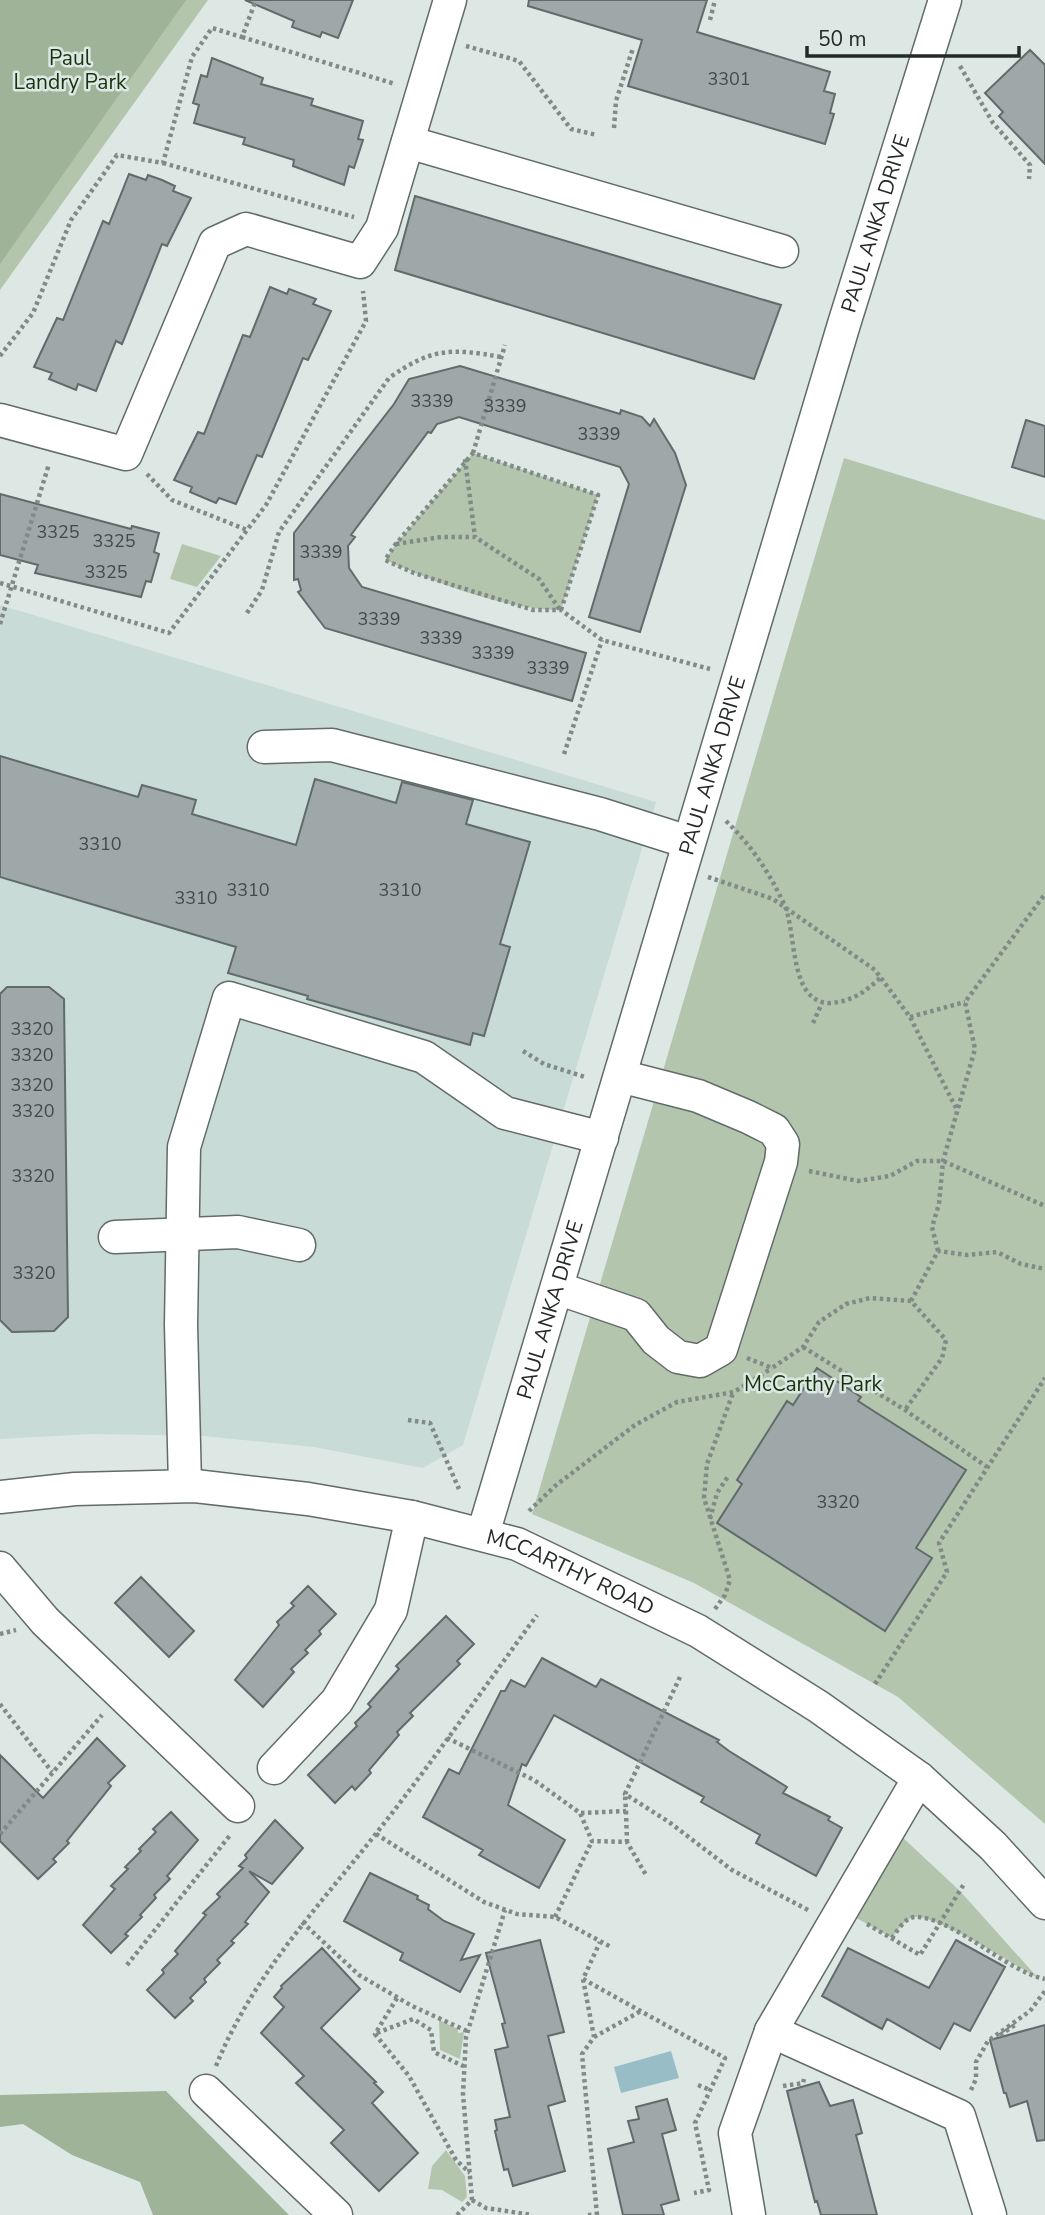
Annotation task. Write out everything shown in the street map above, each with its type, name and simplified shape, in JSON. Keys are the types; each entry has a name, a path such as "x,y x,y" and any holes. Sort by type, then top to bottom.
{"street":[{"path":"0,420 126,454 215,243 246,229 360,262 382,228 420,92 450,0"},
{"name":"PAUL ANKA DRIVE","path":"483,1534 738,676 945,0"},
{"path":"408,142 782,251"},
{"path":"264,747 332,745 600,814 685,855"},
{"path":"185,1485 181,1325 184,1147 229,998 424,1057 505,1114 602,1138"},
{"path":"557,1287 636,1315 656,1340 678,1357 699,1361 721,1349 781,1162 783,1144 774,1129 698,1096 620,1076"},
{"path":"115,1237 238,1232 299,1245"},
{"name":"MCCARTHY ROAD","path":"0,1497 75,1489 185,1485 308,1499 412,1517 517,1544 698,1631 818,1707 919,1778 993,1846 1045,1903"},
{"path":"274,1768 337,1701 391,1610 412,1517"},
{"path":"0,1568 45,1620 238,1806"},
{"path":"750,2215 735,2133 771,2031 827,1911 919,1778"},
{"path":"771,2031 959,2116 989,2215"},
{"path":"206,2091 336,2215"}],"path":[{"path":"242,37 256,0"},
{"path":"710,20 715,0"},
{"path":"163,163 192,57 212,28 420,92"},
{"path":"438,38 519,61 570,129 597,135"},
{"path":"614,128 617,101 633,48"},
{"path":"960,66 993,123 1030,165 1029,179"},
{"path":"0,356 33,313 71,220 117,155 163,163 347,214 382,228"},
{"path":"0,583 169,633 266,505 366,321 360,262"},
{"path":"505,345 473,453 465,459 385,561 414,573 533,610 561,610"},
{"path":"247,613 262,590 279,533 389,378 412,362 438,352 460,350 501,357"},
{"path":"0,624 58,436"},
{"path":"473,453 598,495 561,610"},
{"path":"126,454 172,500 247,530"},
{"path":"465,459 475,537"},
{"path":"395,545 441,537 475,537 539,579 561,610 602,640 738,676"},
{"path":"564,754 602,640"},
{"path":"703,798 750,845 786,906 798,971 808,994 822,1003 846,1002 881,977"},
{"path":"685,855 786,906 881,977 910,1017 957,1111"},
{"path":"910,1017 965,1002 1045,894"},
{"path":"911,1301 938,1251 932,1227 939,1204 943,1161 975,1049 965,1002"},
{"path":"813,1023 822,1003"},
{"path":"523,1051 544,1064 585,1077"},
{"path":"781,1162 821,1175 858,1181 890,1176 917,1161 943,1161 1045,1206"},
{"path":"938,1251 967,1255 997,1252 1021,1264 1045,1269"},
{"path":"528,1511 555,1486 635,1425 677,1402 734,1392 803,1347 819,1322 846,1304 870,1298 911,1301 946,1340 942,1358 905,1410"},
{"path":"803,1347 905,1410 988,1467"},
{"path":"721,1349 772,1368"},
{"path":"876,1684 947,1572 939,1543 1045,1378"},
{"path":"698,1631 725,1595 730,1580 704,1498 707,1464 734,1392"},
{"path":"408,1420 430,1423 459,1489"},
{"path":"710,1519 717,1493 729,1475"},
{"path":"206,2091 234,2024 302,1923 376,1834 537,1615"},
{"path":"646,1875 627,1842 625,1794 680,1677"},
{"path":"0,1834 89,1727 123,1695"},
{"path":"0,1704 52,1772"},
{"path":"447,1738 534,1780 580,1813 592,1841 555,1917"},
{"path":"625,1794 669,1822 732,1870 892,1938 920,1955 964,1884"},
{"path":"127,1965 235,1828 238,1806"},
{"path":"580,1813 626,1811"},
{"path":"376,1834 484,1902 517,1914 555,1917 611,1947"},
{"path":"592,1841 627,1842"},
{"path":"457,2215 472,2200 463,2066 467,2031 505,1910"},
{"path":"892,1938 904,1922 915,1917 939,1924 1045,1979"},
{"path":"302,1923 359,1975 412,2006 467,2031"},
{"path":"594,2037 583,1979 600,1942"},
{"path":"583,1979 725,2058 695,2123 709,2190 694,2193"},
{"path":"959,2116 976,2079 976,2062 988,2041 1030,2011 1045,1991"},
{"path":"375,2034 397,1998"},
{"path":"412,2006 413,2019"},
{"path":"588,2215 598,2215 582,2054 594,2037 640,2011"},
{"path":"413,2019 431,2030 434,2052 463,2066"},
{"path":"375,2034 402,2026 413,2019"},
{"path":"375,2034 409,2076 456,2160 470,2173"},
{"path":"774,2089 803,2083 805,2067"},
{"path":"698,2085 710,2091"},
{"path":"472,2200 486,2208 532,2215"}],"shaded area":[{"path":"0,605 656,802 463,1445 423,1468 314,1447 203,1436 92,1434 0,1439"}],"green space":[{"name":"Paul Landry Park","path":"0,0 208,0 0,290"},
{"name":"Paul Landry Park","path":"0,0 186,0 0,264"},
{"path":"473,453 598,495 561,610 517,605 472,594 385,560"},
{"name":"McCarthy Park","path":"844,458 1045,520 1045,1824 898,1697 694,1583 532,1514"},
{"path":"182,544 221,556 197,587 170,579"},
{"path":"900,1835 960,1891 1038,1978 959,1933 927,1919 916,1917 908,1920 892,1938 851,1915"},
{"path":"439,2020 458,2029 458,2033 464,2032 460,2059 440,2050"},
{"path":"166,2091 289,2215 153,2215 140,2182 72,2155 23,2124 0,2127 0,2095"},
{"path":"446,2150 465,2176 467,2197 462,2202 442,2190 428,2189 432,2166"}],"water":[{"path":"671,2051 679,2078 621,2093 614,2067"}],"building":[{"path":"245,0 353,0 338,38 322,32 320,37 292,27 294,21"},
{"path":"529,0 707,0 697,32 830,72 824,91 835,94 830,113 834,114 825,144 628,86 642,40 528,6"},
{"path":"1030,50 1045,65 1045,164 999,116 1003,112 985,93"},
{"path":"212,58 263,78 261,84 313,99 311,105 363,121 358,139 363,140 354,168 349,166 344,185 293,166 294,160 243,144 245,138 194,123 199,105 193,103 201,75 207,77"},
{"path":"129,174 146,180 148,175 162,180 175,186 173,191 191,198 167,246 162,244 122,344 116,341 96,391 78,384 76,390 49,379 52,373 34,367 57,318 63,320 103,221 109,224"},
{"path":"415,196 781,305 754,379 395,270"},
{"path":"270,287 287,294 289,289 316,299 313,304 331,311 308,360 303,358 262,457 257,455 236,504 219,498 216,503 190,492 192,487 174,480 198,432 204,434 243,335 250,337"},
{"path":"460,366 620,414 621,410 642,417 650,426 654,419 675,453 686,485 640,632 589,617 629,484 620,467 459,417 437,424 431,433 428,432 351,535 355,537 348,546 349,568 362,587 586,653 572,701 325,628 298,592 301,590 298,579 294,580 294,533 394,404 409,379"},
{"path":"1026,420 1045,426 1045,477 1012,467"},
{"path":"0,494 131,529 132,526 159,533 154,552 159,554 151,582 146,581 141,597 35,573 38,565 0,555"},
{"path":"0,756 138,797 142,785 196,800 192,814 296,845 315,779 396,803 402,782 473,800 466,824 530,842 500,944 510,947 484,1036 473,1033 470,1045 307,999 308,996 228,973 236,947 0,877"},
{"path":"7,987 49,987 64,999 68,1317 54,1331 12,1332 0,1320 0,994"},
{"path":"817,1368 861,1397 858,1401 966,1470 916,1548 932,1558 885,1631 717,1523 742,1484 737,1480 787,1401 793,1405"},
{"path":"141,1577 194,1631 169,1657 115,1603"},
{"path":"308,1586 336,1614 319,1631 321,1634 305,1650 308,1653 291,1669 294,1672 263,1707 235,1680 279,1625 277,1622 294,1606 291,1603"},
{"path":"446,1616 474,1644 457,1661 460,1664 410,1713 413,1716 397,1732 399,1735 369,1770 371,1773 355,1790 352,1786 335,1803 308,1775 357,1726 355,1723 371,1707 368,1704 399,1669 396,1666"},
{"path":"542,1658 596,1687 601,1679 719,1740 717,1742 729,1751 787,1787 783,1793 830,1817 828,1820 842,1828 816,1876 756,1843 760,1835 701,1802 704,1797 554,1715 526,1766 522,1764 508,1805 565,1840 539,1888 479,1855 483,1850 423,1817 449,1769 459,1774 501,1691 505,1691 511,1680 525,1687"},
{"path":"97,1738 125,1766 108,1783 111,1786 67,1841 69,1843 53,1859 56,1862 38,1879 0,1841 0,1755 43,1798"},
{"path":"171,1812 198,1840 167,1876 170,1879 154,1895 156,1898 140,1915 142,1917 125,1934 128,1936 111,1953 83,1925 115,1889 111,1886 128,1869 125,1867 141,1851 139,1849 156,1832 153,1829"},
{"path":"275,1820 303,1848 272,1884 249,1871 269,1892 245,1922 248,1924 231,1941 234,1943 217,1960 220,1963 204,1979 206,1982 190,1998 193,2001 175,2018 147,1990 164,1973 162,1970 178,1954 175,1951 206,1915 203,1913 220,1897 217,1894 243,1868 239,1866 247,1858 245,1855"},
{"path":"370,1873 418,1896 417,1899 429,1905 428,1909 444,1921 474,1934 461,1960 480,1955 460,1992 400,1960 403,1953 344,1921"},
{"path":"540,1940 564,2032 548,2036 565,2101 548,2106 565,2171 513,2186 508,2169 504,2170 495,2131 495,2120 510,2117 495,2050 508,2047 502,2024 505,2023 486,1953"},
{"path":"956,1940 1005,1967 970,2031 954,2023 940,2049 887,2019 882,2029 822,1996 848,1948 929,1988"},
{"path":"322,1948 360,1989 321,2028 376,2082 374,2083 383,2092 372,2103 418,2153 379,2191 331,2143 344,2130 296,2083 304,2076 261,2033 284,2007 274,1997 281,1986"},
{"path":"1045,2025 1045,2140 1037,2141 1027,2101 1010,2107 990,2040"},
{"path":"819,2082 830,2106 853,2100 862,2133 856,2135 877,2215 821,2215 817,2201 815,2202 787,2091"},
{"path":"667,2099 676,2130 662,2134 679,2200 661,2205 664,2215 623,2215 608,2149 634,2142 628,2121 639,2119 636,2107"}]}
